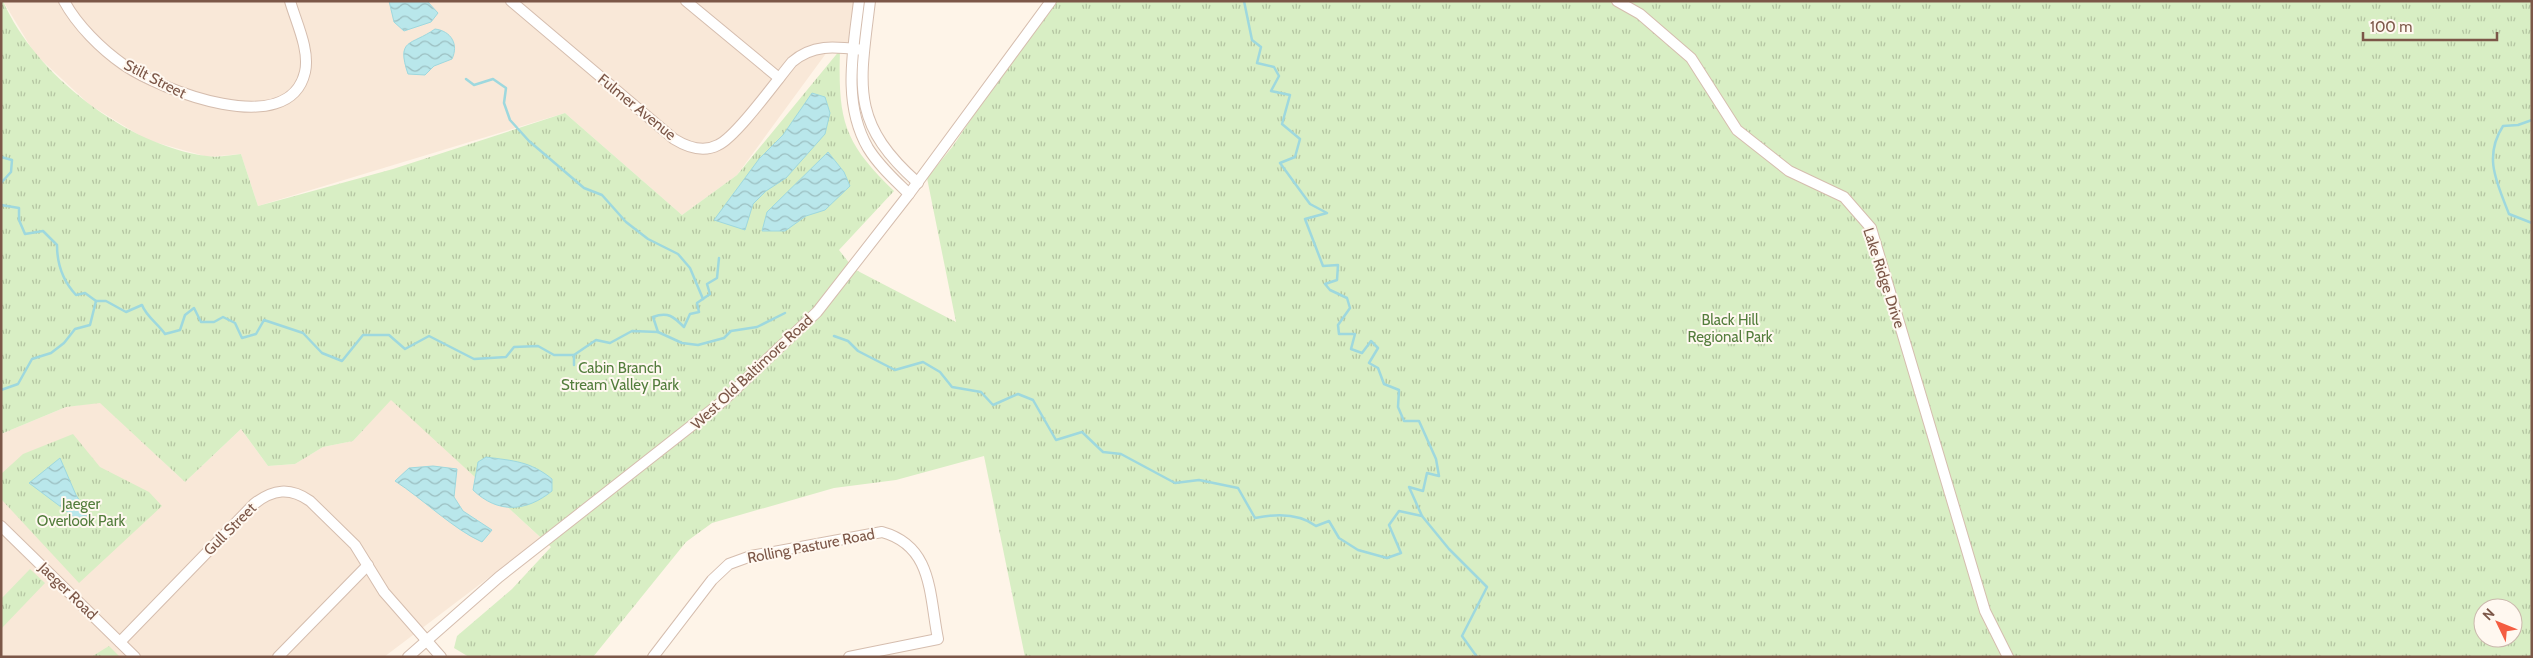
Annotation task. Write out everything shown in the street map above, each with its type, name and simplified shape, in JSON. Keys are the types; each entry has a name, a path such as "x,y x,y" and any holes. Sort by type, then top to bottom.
{"street":[{"name":"Stilt Street","path":"64,1 92,38 108,52 143,76 177,92 215,103 265,106 284,100 297,90 306,70 305,51 290,1"},
{"name":"Fulmer Avenue","path":"510,1 674,139 686,146 700,149 718,146 733,133 792,62 811,49 822,47 864,50"},
{"path":"859,1 853,49 851,95 860,130 868,148 882,166 909,194"},
{"path":"870,1 864,50 863,94 870,125 892,160 918,183"},
{"name":"West Old Baltimore Road","path":"408,657 498,577 678,439 730,395 817,312 918,183 1051,1"},
{"name":"Lake Ridge Drive","path":"1617,1 1640,14 1691,58 1737,130 1789,171 1844,197 1871,228 1985,611 2008,657"},
{"path":"687,2 779,78"},
{"name":"Gull Street","path":"120,642 254,504 275,491 293,492 310,501 355,545 384,592 441,657"},
{"name":"Jaeger Road","path":"1,526 135,657"},
{"name":"Rolling Pasture Road","path":"658,655 712,580 729,564 751,556 882,532 897,536 917,552 923,564 938,639 849,657"},
{"path":"278,657 368,564"}],"shaded area":[{"path":"3,1 859,1 853,49 830,48 737,175 682,215 565,113 258,206 241,154 208,157 147,140 90,105 35,54"},
{"path":"391,399 541,538 384,657 1,657 1,434 66,407 100,402 185,482 241,429 268,466 295,464 323,447 353,441"}],"green space":[{"name":"Black Hill Regional Park","path":"1,1 3,1 18,28 37,55 61,80 87,102 116,122 146,138 177,150 211,157 241,154 258,206 393,169 565,113 682,215 737,175 840,50 840,95 847,128 864,158 894,191 839,250 854,269 956,322 927,178 953,146 1050,1 2532,1 2532,657 1025,657 984,456 896,480 834,488 712,523 686,542 593,657 469,657 454,648 457,636 512,589 551,547 391,400 353,441 323,447 295,464 268,466 241,429 185,482 100,403 66,407 1,434"},
{"name":"Jaeger Overlook Park","path":"73,434 100,467 149,492 162,506 79,583 1,499 1,474 23,454"},
{"path":"30,569 45,583 1,629 1,599"},
{"path":"109,646 120,657 91,657"}],"water":[{"path":"389,1 427,1 438,13 431,22 404,31 394,22"},
{"path":"435,29 445,32 452,39 455,48 452,59 434,66 425,75 408,74 404,54 405,48 408,44"},
{"path":"812,93 825,97 830,113 825,134 786,178 766,191 753,204 745,230 714,220 759,159 783,135"},
{"path":"828,152 844,172 850,186 825,210 806,216 785,231 762,231 767,212"},
{"path":"486,457 529,465 552,479 552,491 532,503 522,506 502,506 492,503 473,490 478,462"},
{"path":"60,458 76,495 89,515 77,519 29,483"},
{"path":"433,466 457,469 454,497 463,511 492,530 482,542 460,530 395,481 409,468"}],"waterway":[{"path":"1244,1 1252,40 1261,47 1257,63 1274,67 1279,76 1271,91 1290,95 1282,124 1300,139 1295,157 1280,163 1310,204 1327,213 1305,219 1323,266 1338,265 1337,280 1325,284 1330,290 1347,298 1350,308 1338,325 1339,334 1355,334 1351,349 1362,353 1371,341 1378,348 1369,363 1378,368 1384,384 1399,390 1398,407 1404,421 1419,421 1436,459 1439,476 1427,473 1423,491 1409,487 1422,516 1449,549 1487,587 1462,636 1477,657"},
{"path":"466,79 474,85 493,79 506,88 504,103 510,120 529,141 584,188 602,195 626,222 648,239 678,254 690,268 703,299"},
{"path":"2532,120 2518,125 2503,126 2497,137 2493,159 2500,192 2509,214 2532,223"},
{"path":"1,157 12,160 11,172 1,183"},
{"path":"1,205 19,208 19,220 25,234 43,231 57,245 58,259 62,272 71,290 76,295 85,293 96,301"},
{"path":"658,332 653,317 667,315 677,320 684,327 690,314 699,312 697,303 710,294 707,284 717,278 719,258"},
{"path":"1,390 18,384 32,359 51,353 64,343 75,329 90,325 96,301 106,301 126,312 142,305 146,313 165,334 180,330 185,315 194,308 201,322 214,322 223,317 235,323 242,338 256,334 264,320 303,333 322,353 342,361 363,335 389,335 405,349 429,336 474,359 506,357 514,347 538,346 554,355 574,355 596,340 610,343 632,331 658,332 682,343 698,345 724,338 731,331 757,327 785,313"},
{"path":"834,336 848,341 858,351 895,370 923,362 940,372 952,387 981,392 993,405 1018,394 1033,400 1056,440 1082,432 1103,452 1121,454 1175,483 1199,480 1238,488 1255,518 1270,516 1294,517 1316,526 1329,521 1339,538 1358,550 1387,558 1401,553 1389,525 1399,511 1422,516"},
{"path":"574,355 574,365"}],"park label":[{"name":"Cabin Branch Stream Valley Park","path":"620,376"}]}
